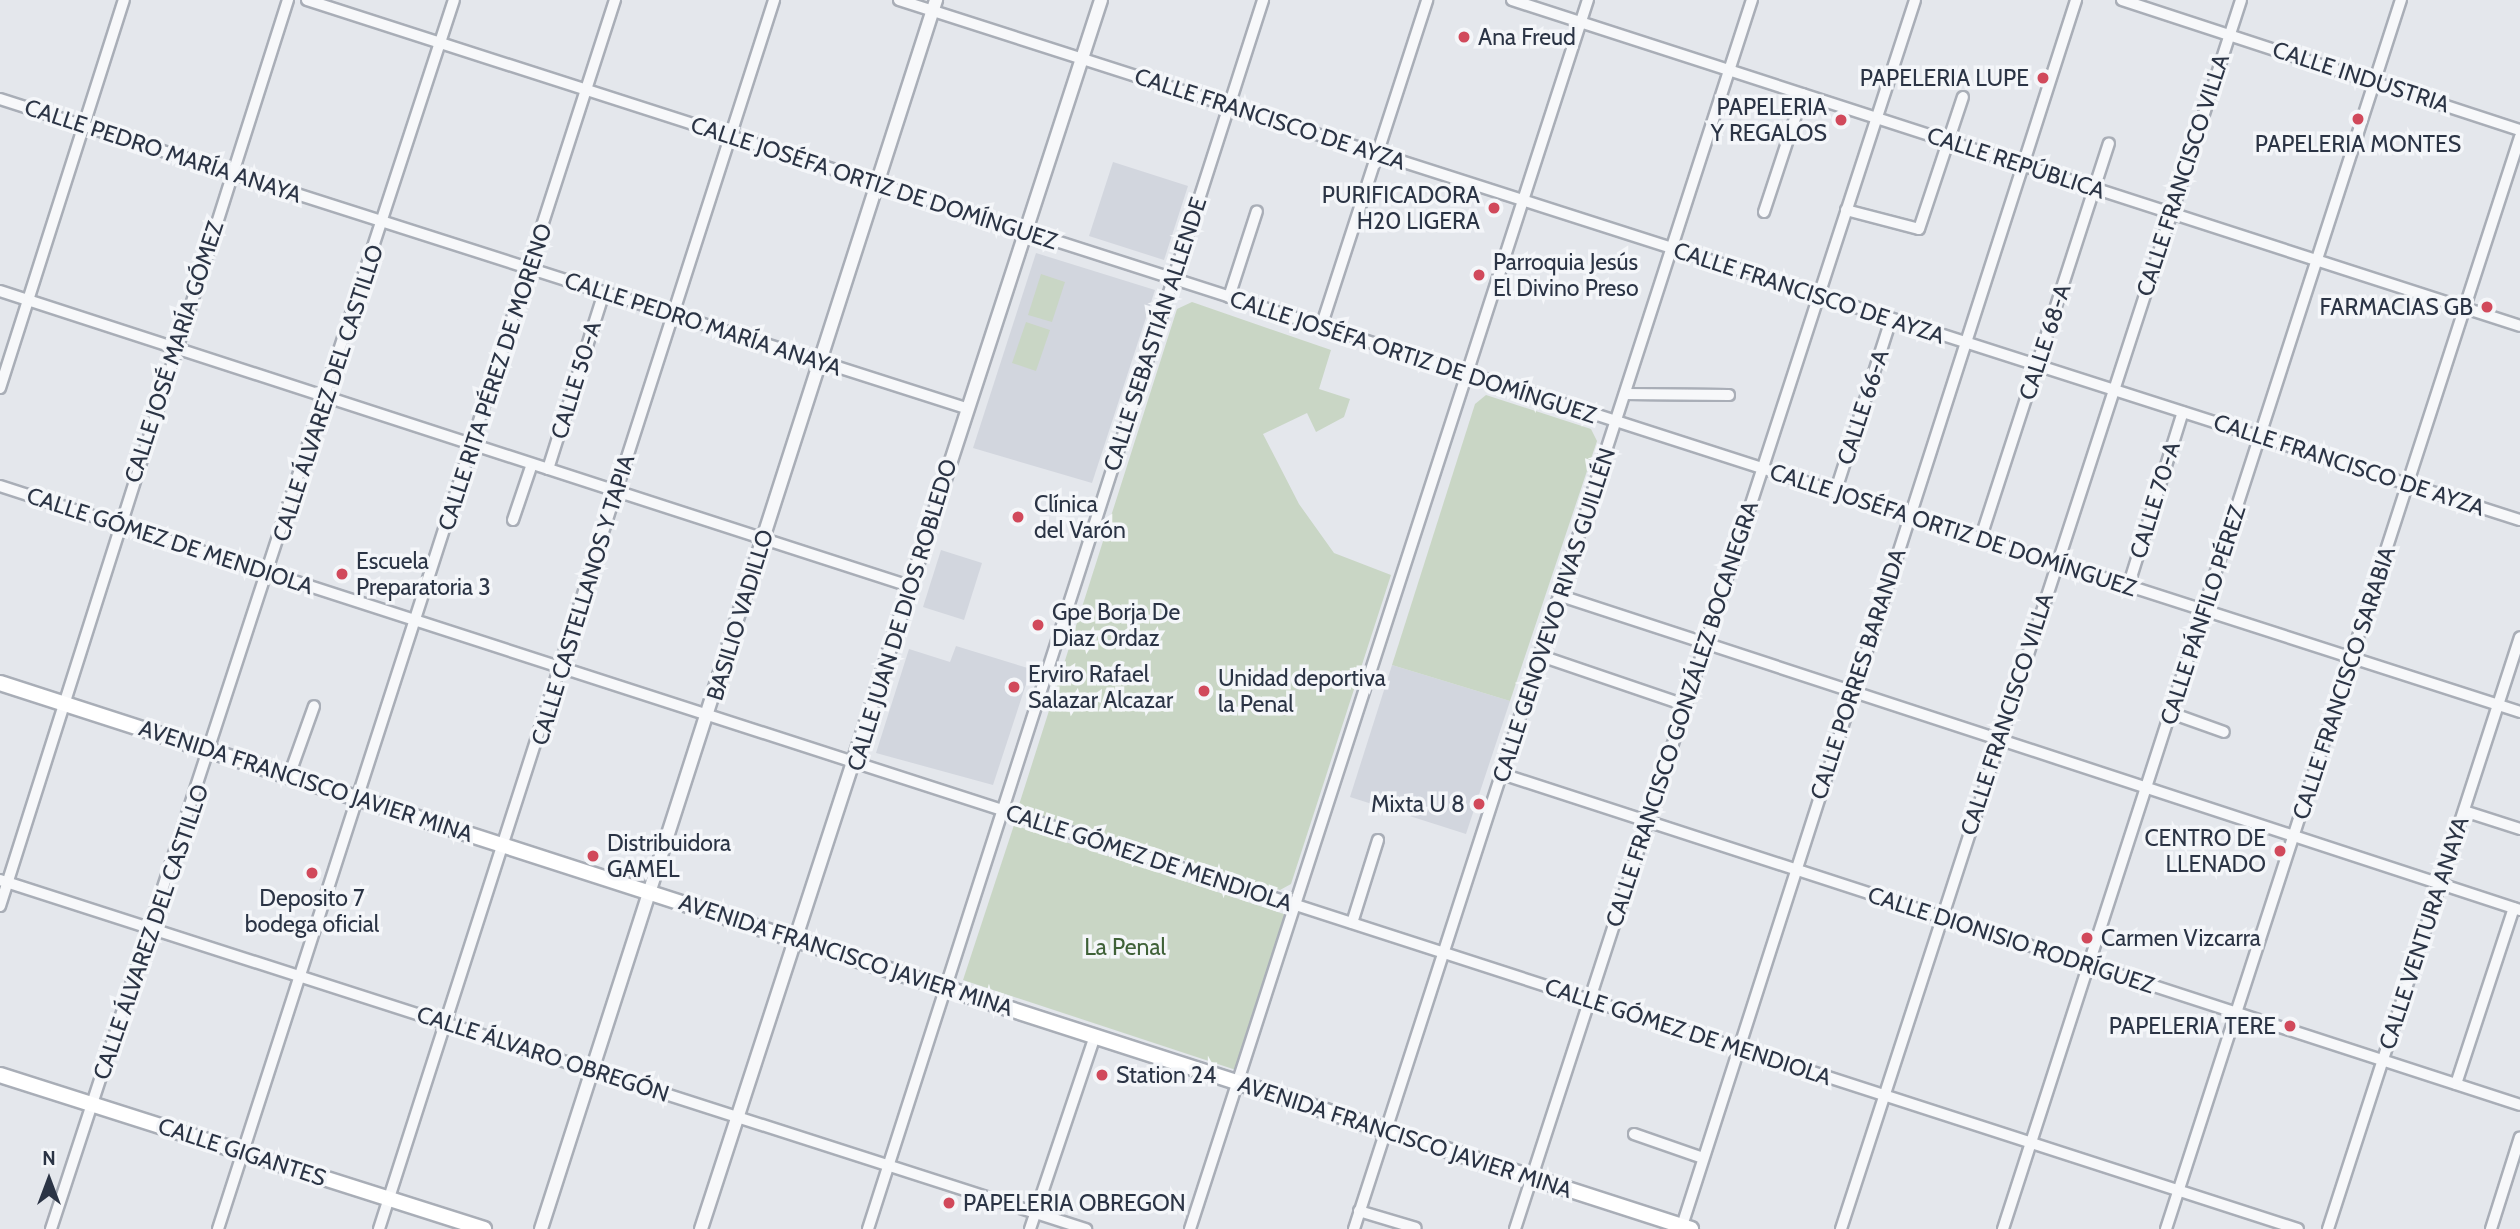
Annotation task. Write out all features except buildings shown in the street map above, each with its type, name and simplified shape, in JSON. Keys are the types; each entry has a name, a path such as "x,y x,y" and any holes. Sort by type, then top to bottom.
{"main road":[{"name":"AVENIDA FRANCISCO JAVIER MINA","path":"0,683 1684,1228"},
{"name":"CALLE GIGANTES","path":"0,1075 484,1229"}],"street":[{"path":"0,388 124,0"},
{"name":"CALLE JOSÉ MARÍA GÓMEZ","path":"0,906 4,881 65,704 118,524 288,0"},
{"name":"CALLE JOSÉFA ORTIZ DE DOMÍNGUEZ","path":"307,0 1229,297 1468,377 1762,468 1908,518 2520,712"},
{"name":"CALLE ÁLVAREZ DEL CASTILLO","path":"51,1229 213,751 271,574 324,396 384,221 454,0"},
{"name":"CALLE RITA PÉREZ DE MORENO","path":"218,1229 299,976 418,621 470,444 530,268 615,0"},
{"name":"CALLE CASTELLANOS Y TAPIA","path":"379,1229 562,668 774,0"},
{"name":"CALLE FRANCISCO DE AYZA","path":"899,0 934,5 1081,59 1524,200 1818,298 2520,520"},
{"name":"CALLE JUAN DE DIOS ROBLEDO","path":"702,1229 799,940 966,408 1101,0"},
{"name":"CALLE SEBASTIÁN ALLENDE","path":"868,1229 948,988 1263,0"},
{"path":"1321,327 1427,0"},
{"name":"CALLE REPÚBLICA","path":"1512,0 2520,326"},
{"path":"1190,1229 1240,1083 1588,0"},
{"name":"CALLE GENOVEVO RIVAS GUILLÉN","path":"1354,1229 1752,0"},
{"name":"CALLE FRANCISCO GONZÁLEZ BOCANEGRA","path":"1515,1229 1915,0"},
{"name":"CALLE PORRES BARANDA","path":"1684,1228 1738,1048 2076,0"},
{"name":"CALLE INDUSTRIA","path":"2122,0 2374,80 2520,130"},
{"name":"CALLE FRANCISCO VILLA","path":"1840,1229 2054,563 2241,0"},
{"name":"CALLE PÁNFILO PÉREZ","path":"2003,1229 2401,0"},
{"name":"BASILIO VADILLO","path":"541,1229 710,716 762,538 934,5"},
{"path":"1764,212 1804,94"},
{"path":"1846,210 1918,230 1963,97"},
{"name":"CALLE PEDRO MARÍA ANAYA","path":"0,99 966,408"},
{"name":"CALLE FRANCISCO SARABIA","path":"2166,1229 2353,659 2520,136"},
{"name":"CALLE 68-A","path":"1980,540 2109,143"},
{"path":"1229,297 1257,211"},
{"path":"0,291 909,586"},
{"name":"CALLE 50-A","path":"548,469 604,292"},
{"name":"CALLE 66-A","path":"1835,493 1891,320"},
{"path":"1625,394 1729,395"},
{"name":"CALLE 70-A","path":"2128,587 2183,412"},
{"path":"513,520 532,464"},
{"name":"CALLE GÓMEZ DE MENDIOLA","path":"0,486 2298,1229"},
{"path":"1561,596 2517,909 2456,1084"},
{"name":"CALLE VENTURA ANAYA","path":"2328,1229 2520,637"},
{"path":"1541,656 1685,705"},
{"path":"289,776 314,706"},
{"path":"2171,713 2224,732"},
{"name":"CALLE DIONISIO RODRÍGUEZ","path":"1502,774 2520,1105"},
{"path":"2464,810 2520,829"},
{"path":"1352,923 1378,840"},
{"name":"CALLE ÁLVARO OBREGÓN","path":"4,881 1086,1229"},
{"path":"1030,1229 1095,1036"},
{"path":"1634,1134 1703,1158"},
{"path":"2491,1229 2520,1137"},
{"path":"1359,1211 1416,1228"}],"shaded area":[{"path":"1113,162 1188,186 1164,260 1089,236"},
{"path":"1036,253 1155,290 1092,483 973,448"},
{"path":"941,550 982,563 964,620 923,607"},
{"path":"956,646 1031,669 993,785 876,753 909,649 950,662"},
{"path":"1392,665 1510,701 1466,834 1350,797"}],"green space":[{"path":"1041,274 1065,282 1052,322 1028,315"},
{"name":"Unidad deportiva la Penal","path":"1192,302 1331,350 1319,389 1350,399 1344,417 1316,432 1307,413 1263,434 1299,504 1334,553 1391,575 1291,884 1280,890 1018,808 1177,309"},
{"path":"1026,322 1050,330 1036,371 1012,363"},
{"path":"1486,395 1591,429 1597,441 1510,701 1392,665 1475,404"},
{"name":"La Penal","path":"1014,825 1287,915 1236,1070 963,980"}],"place":[{"name":"Ana Freud","path":"1464,37"},
{"name":"PAPELERIA LUPE","path":"2043,78"},
{"name":"PAPELERIA MONTES","path":"2358,119"},
{"name":"PAPELERIA Y REGALOS","path":"1841,120"},
{"name":"PURIFICADORA H20 LIGERA","path":"1494,208"},
{"name":"Parroquia Jesús El Divino Preso","path":"1479,275"},
{"name":"FARMACIAS GB","path":"2487,307"},
{"name":"Clínica del Varón","path":"1018,517"},
{"name":"Escuela Preparatoria 3","path":"342,574"},
{"name":"Gpe Borja De Diaz Ordaz","path":"1038,625"},
{"name":"Erviro Rafael Salazar Alcazar","path":"1014,687"},
{"name":"Unidad deportiva la Penal","path":"1204,691"},
{"name":"Mixta U 8","path":"1479,804"},
{"name":"CENTRO DE LLENADO","path":"2280,851"},
{"name":"Distribuidora GAMEL","path":"593,856"},
{"name":"Deposito 7 bodega oficial","path":"312,873"},
{"name":"Carmen Vizcarra","path":"2087,938"},
{"name":"PAPELERIA TERE","path":"2290,1026"},
{"name":"Station 24","path":"1102,1075"},
{"name":"PAPELERIA OBREGON","path":"949,1203"}]}
